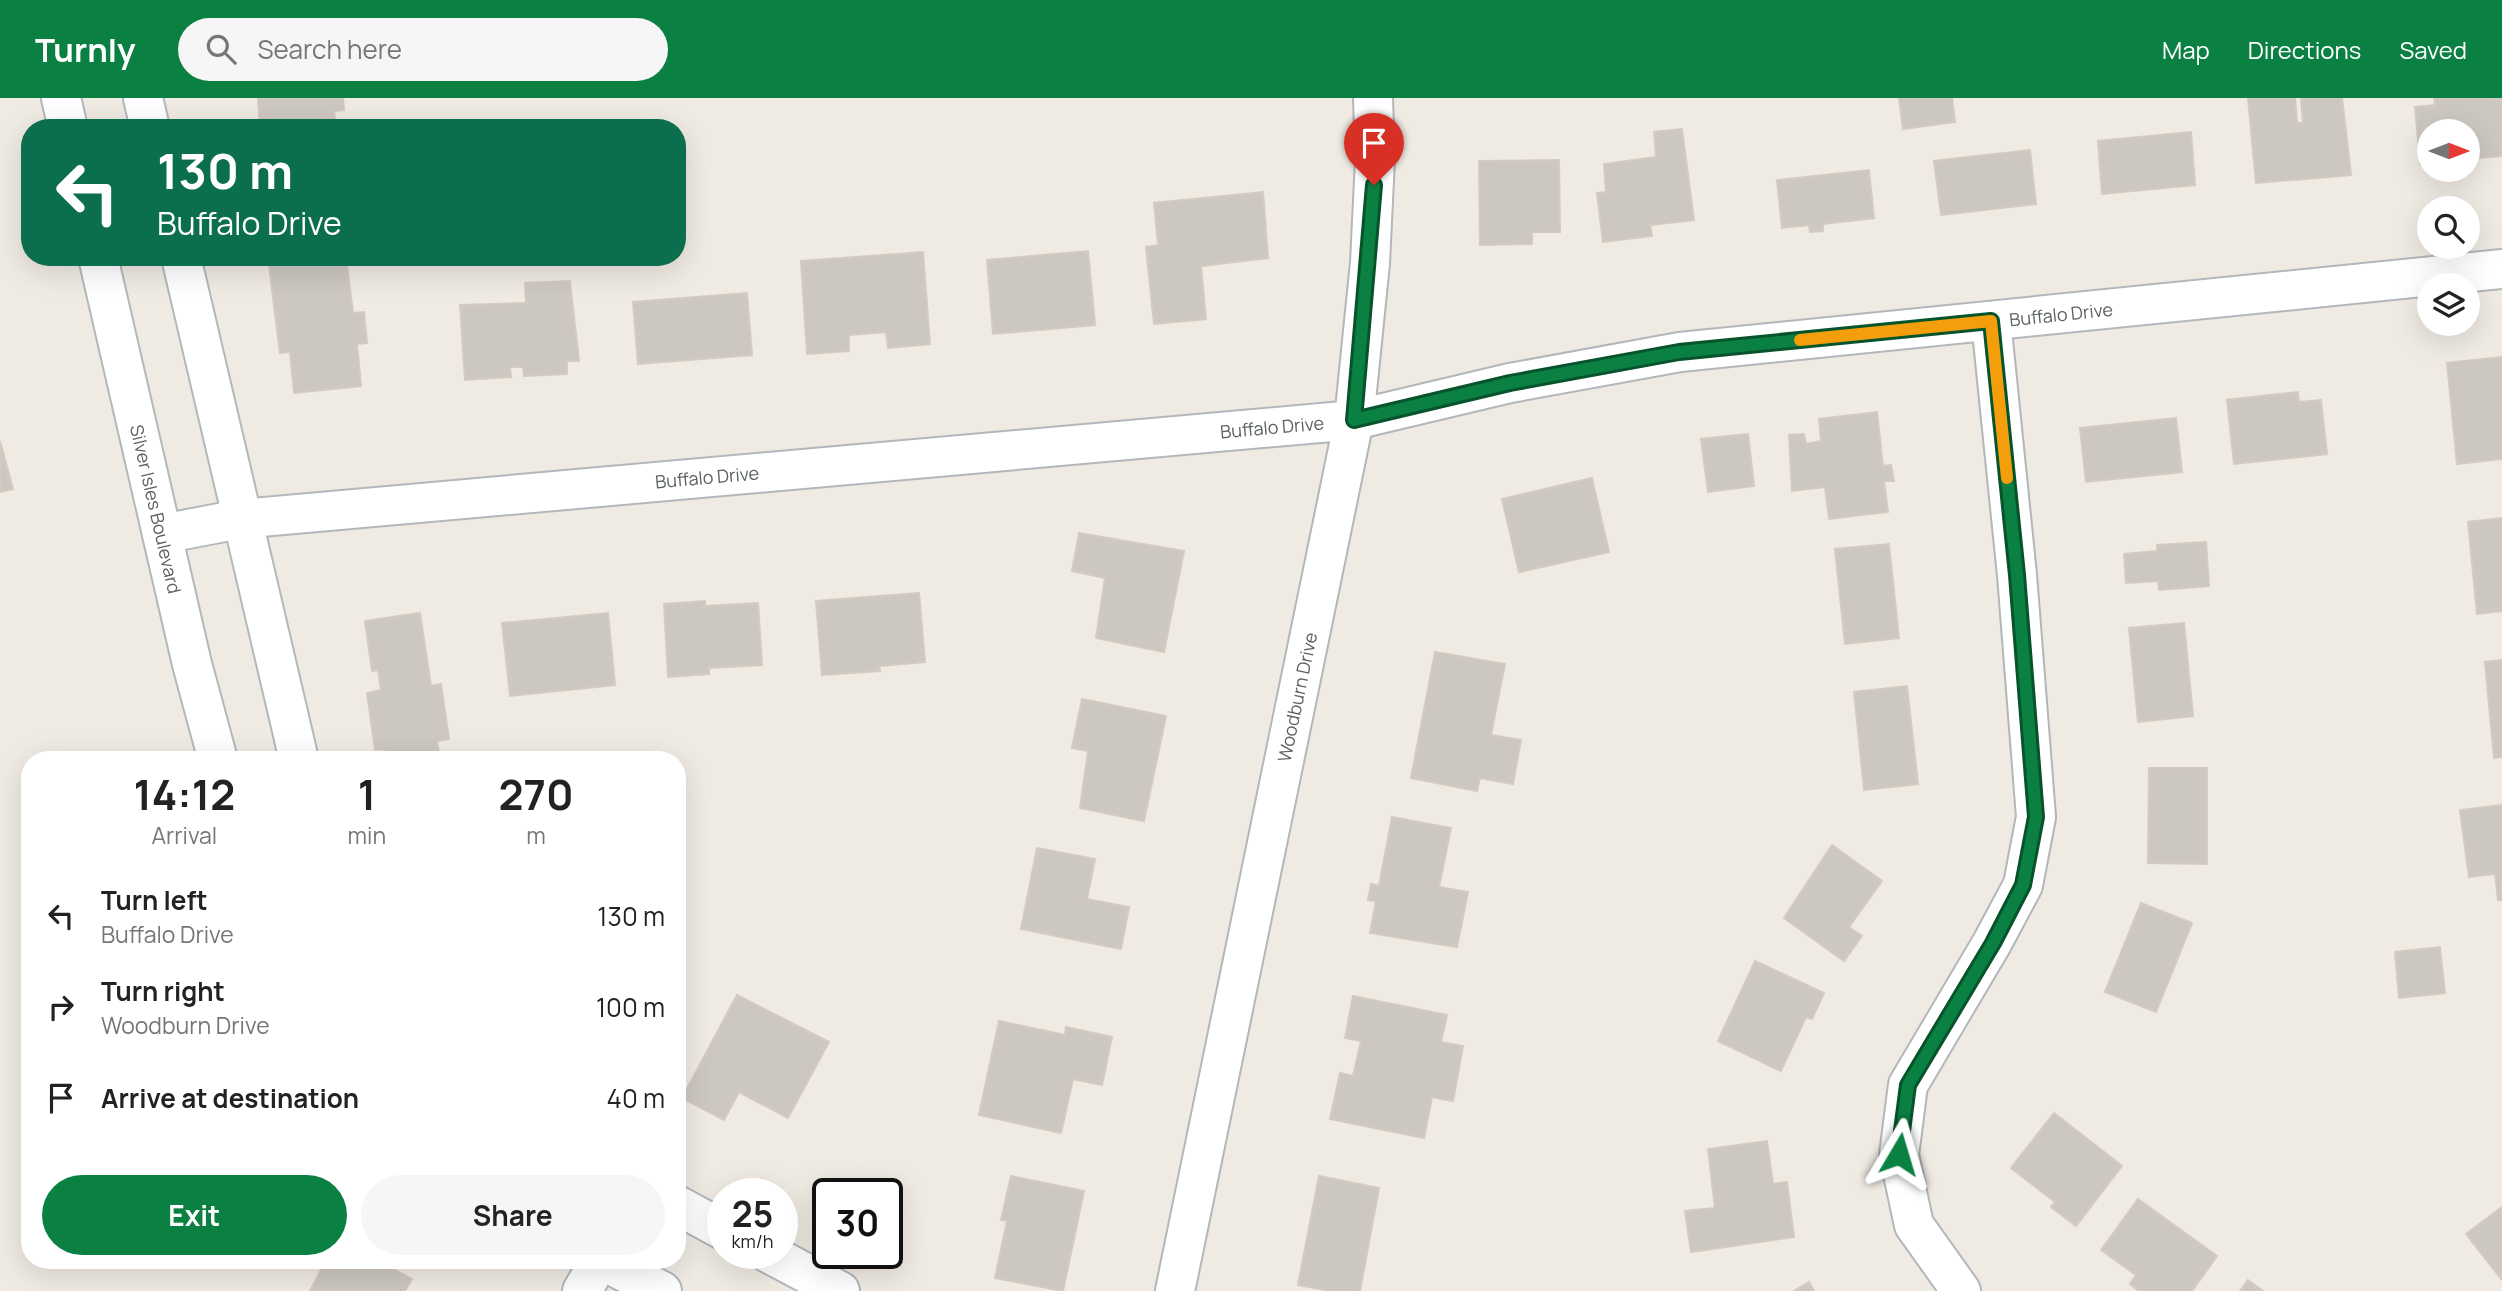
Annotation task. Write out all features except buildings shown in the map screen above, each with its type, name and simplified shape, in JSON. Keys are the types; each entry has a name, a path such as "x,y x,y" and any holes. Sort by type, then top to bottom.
{"street":[{"path":"61,98 66,119"},
{"path":"143,98 148,119"},
{"name":"Woodburn Drive","path":"1175,1291 1354,420 1376,159 1373,98"},
{"name":"Silver Isles Boulevard","path":"100,266 216,751"},
{"path":"183,266 240,519 297,751"},
{"name":"Buffalo Drive","path":"162,534 240,519 1354,420 1510,383 1679,352 2502,269"},
{"path":"1961,1291 1913,1226 1899,1154 1908,1085 1993,943 2023,885 2036,817 2017,575 1991,321"},
{"path":"686,1210 707,1221"},
{"path":"582,1291 595,1269"},
{"path":"619,1269 662,1291"},
{"path":"798,1269 840,1291"}],"slow traffic":[{"path":"1800,340 1991,321 2007,478"}],"route":[{"path":"1374,185 1370,263 1354,420 1510,383 1679,352 1991,321 2017,575 2036,817 2023,885 1993,943 1908,1085 1899,1154"}]}
